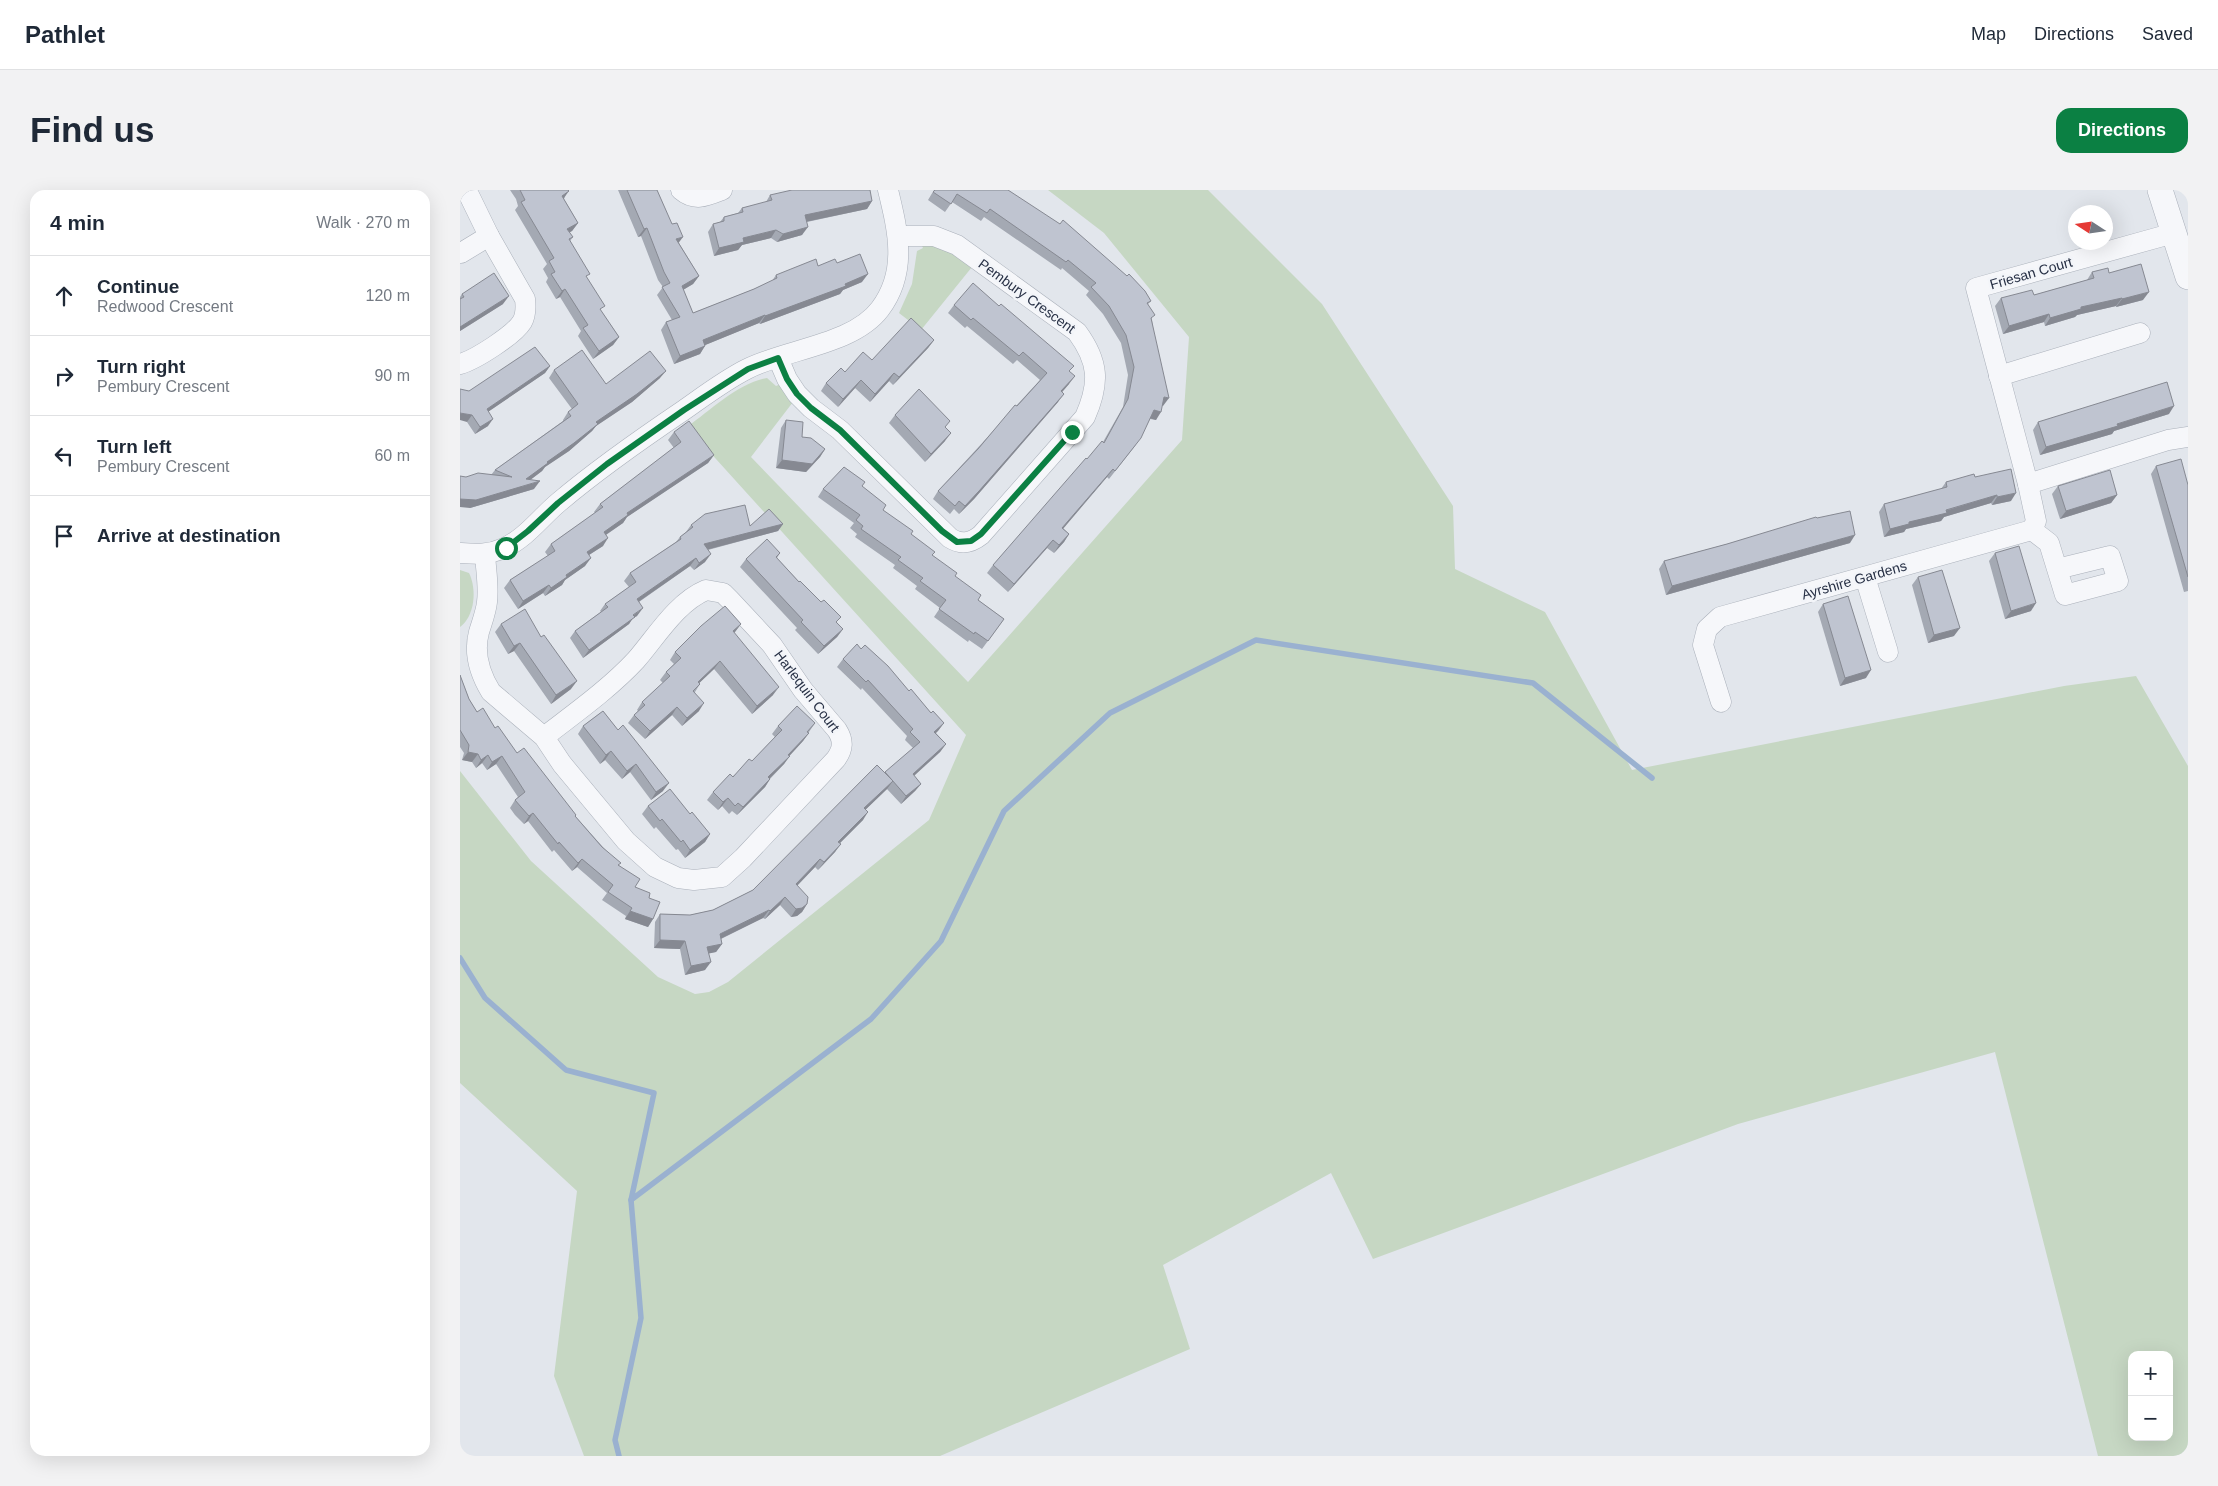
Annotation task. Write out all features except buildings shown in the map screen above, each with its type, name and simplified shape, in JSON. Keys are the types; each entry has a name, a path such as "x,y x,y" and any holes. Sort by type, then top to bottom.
{"street":[{"path":"681,190 691,196 703,198 722,190"},
{"path":"460,554 485,555 506,548 607,464 684,410 748,369 852,332 869,322 891,291 897,274 899,236 888,190"},
{"path":"2160,190 2188,277"},
{"path":"460,364 472,359 518,328 523,320 526,309 525,299 519,287 489,236 469,196"},
{"name":"Friesan Court","path":"1999,376 1976,288 2174,233"},
{"path":"461,253 489,236"},
{"name":"Pembury Crescent","path":"778,358 787,379 804,401 840,430 950,538 957,542 965,543 976,539 981,534 1085,417 1093,399 1095,367 1089,348 1077,332 957,245 934,236 899,236"},
{"path":"2057,569 2049,543 2032,530 2036,521 1999,376 2140,333"},
{"path":"2168,440 2188,423"},
{"path":"2028,484 2168,440 2188,437"},
{"name":"Ayrshire Gardens","path":"1721,702 1703,645 1707,629 1720,617 2032,530"},
{"name":"Harlequin Court","path":"485,555 487,602 478,636 477,654 480,671 491,692 544,737 562,764 606,818 643,858 665,873 694,880 722,877 836,759 841,752 842,745 842,738 837,730 803,690 772,645 723,593 706,590 693,597 657,632 636,660 608,687 544,737"},
{"path":"1865,577 1888,652"}],"green space":[{"path":"1048,190 1208,190 1322,304 1453,506 1455,569 1545,612 1632,770 2064,686 2136,676 2188,766 2188,1456 2098,1456 1995,1052 1738,1124 1373,1259 1331,1173 1163,1265 1190,1349 940,1456 584,1456 554,1376 577,1191 460,1083 460,771 531,861 658,977 695,994 709,992 728,982 929,820 966,735 687,427 725,398 746,385 767,378 776,386 781,384 793,402 751,457 968,682 1182,440 1189,337 1104,233"},
{"path":"921,243 942,247 972,267 921,330 899,313 912,284 917,251 923,248"},
{"path":"460,570 469,573 472,579 474,594 472,609 460,627"}],"waterway":[{"path":"460,958 485,998 566,1070 654,1093 631,1200 871,1019 941,941 1004,811 1110,713 1256,640 1533,683 1652,778"},
{"path":"619,1456 615,1440 641,1318 631,1200"}],"route":[{"path":"506,548 607,464 684,410 748,369 778,358 787,379 797,394 811,408 840,430 942,531 957,542 965,543 976,539 1072,432"}]}
